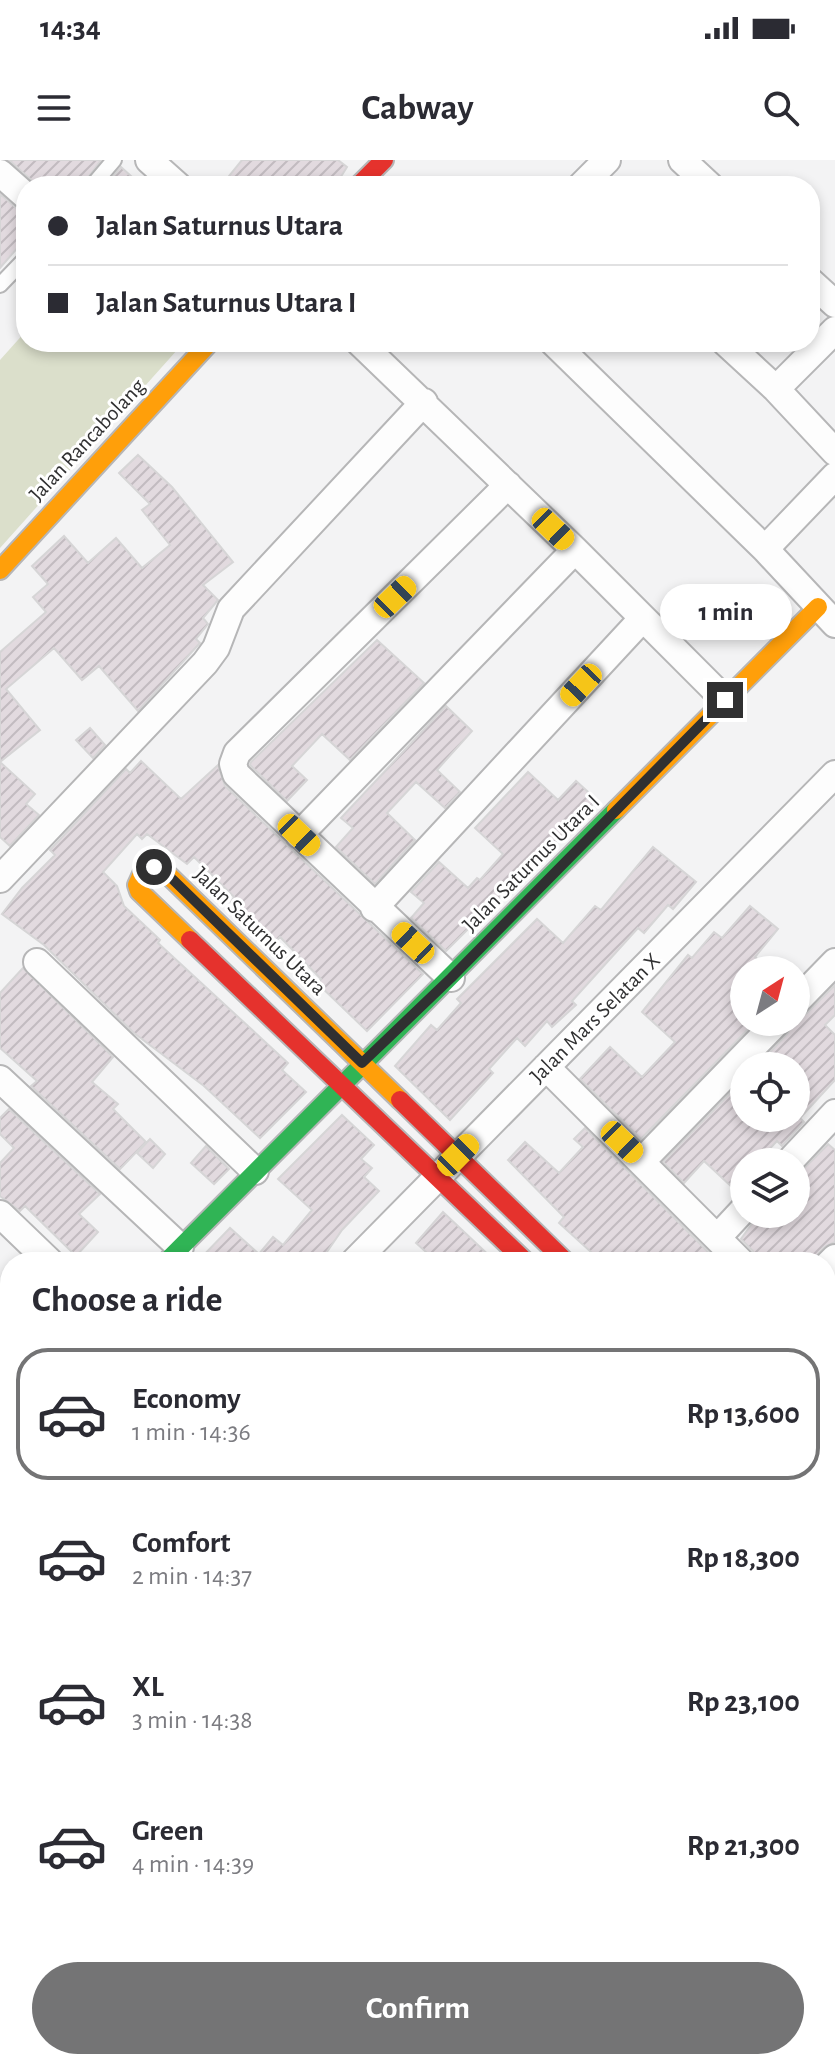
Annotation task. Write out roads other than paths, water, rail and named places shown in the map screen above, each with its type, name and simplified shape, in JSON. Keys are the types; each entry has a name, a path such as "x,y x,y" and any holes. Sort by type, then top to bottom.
{"street":[{"path":"591,176 607,160"},
{"path":"682,160 699,176"},
{"path":"151,162 167,176"},
{"path":"0,173 16,187"},
{"path":"820,290 835,304"},
{"path":"820,345 835,330"},
{"name":"Jalan Rancabolang","path":"0,570 201,352"},
{"path":"370,352 725,700"},
{"path":"563,352 765,549 826,616"},
{"path":"736,352 776,389 835,452"},
{"path":"776,389 813,352"},
{"path":"0,879 205,663 216,648 231,609 424,402"},
{"path":"765,549 835,476"},
{"path":"451,978 236,774 233,764 237,753 508,485"},
{"path":"299,835 575,550"},
{"name":"Jalan Saturnus Utara I","path":"175,1252 725,700 826,616"},
{"path":"374,908 643,618"},
{"name":"Jalan Mars Selatan X","path":"364,1252 835,774"},
{"name":"Jalan Saturnus Utara","path":"516,1252 139,891 137,885 142,874 154,867 164,871 556,1252"},
{"path":"37,962 255,1171"},
{"path":"810,988 835,962"},
{"path":"642,1161 763,1036"},
{"path":"546,1067 731,1252"},
{"path":"0,1079 171,1252"},
{"path":"802,1148 835,1113"},
{"path":"0,1214 40,1252"},
{"path":"717,1238 730,1224"}],"lane":[{"path":"100,176 114,160"},
{"path":"0,285 16,268"}]}
